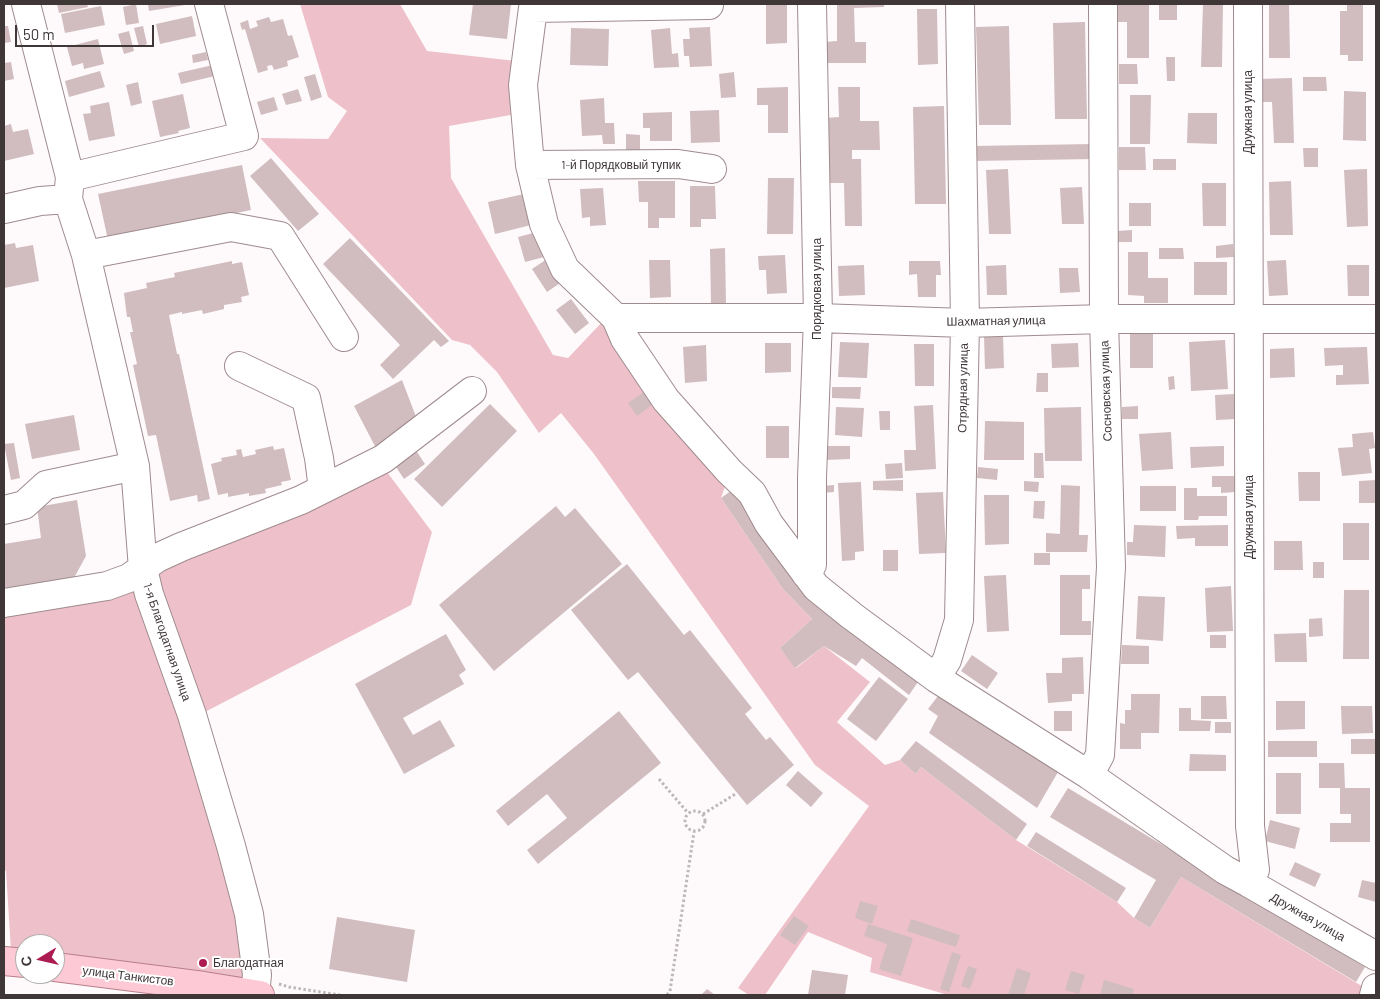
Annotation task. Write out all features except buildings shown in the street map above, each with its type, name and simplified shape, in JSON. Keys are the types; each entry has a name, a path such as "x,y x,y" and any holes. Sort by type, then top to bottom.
{"main road":[{"name":"улица Танкистов","path":"65,968 204,986 258,995"}],"street":[{"name":"1-я Благодатная улица","path":"26,4 135,466 143,569 149,594 192,715 233,854 249,914 258,995"},
{"path":"4,209 40,201 69,188 244,136 210,4"},
{"name":"Порядковая улица","path":"806,574 812,565 812,477 818,318 812,4"},
{"name":"Отрядная улица","path":"936,678 947,660 959,620 965,323 960,4"},
{"name":"Сосновская улица","path":"1089,774 1100,755 1111,567 1104,319 1103,4"},
{"name":"Дружная улица","path":"1248,4 1250,826 1255,870 1249,883 1376,956"},
{"path":"709,5 533,8 523,85 530,165 544,224 565,269 616,318 625,339 666,400 729,471 752,493 769,524 816,587 936,678 1089,774 1225,870 1249,883"},
{"name":"1-й Порядковый тупик","path":"530,165 678,164 712,169"},
{"path":"86,255 231,227 280,236 344,337"},
{"name":"Шахматная улица","path":"616,318 818,318 965,323 1104,319 1376,319"},
{"path":"239,366 306,398 319,458 323,489"},
{"path":"4,603 107,586 128,578 157,558 181,547 301,500 383,459 472,391"},
{"path":"4,510 24,505 46,485 135,466"},
{"path":"1374,995 1376,988"}],"path":[{"path":"659,779 688,813"},
{"path":"703,814 736,792"},
{"path":"696,810 703,814 706,822 702,830 694,832 686,828 684,820 688,813 696,810"},
{"path":"667,995 670,991 694,832"}],"shaded area":[{"path":"300,4 400,4 427,51 516,61 516,114 449,126 451,178 553,355 568,358 603,321 729,475 721,498 783,589 812,619 780,648 796,668 824,646 870,682 837,722 885,765 900,760 916,774 921,767 1016,840 1117,902 1134,918 1150,928 1181,877 1365,988 1363,995 948,995 870,972 872,958 808,932 765,995 749,995 738,988 869,806 815,765 594,454 561,413 539,433 497,372 470,345 452,340 260,138 328,139 347,111 328,97"},
{"path":"384,468 432,532 411,605 201,714 153,579 167,569 306,508"},
{"path":"136,585 186,717 249,967 243,981 65,959 65,934 15,934 15,952 11,951 6,871 4,870 4,614"}],"place":[{"name":"Благодатная","path":"203,963"}]}
